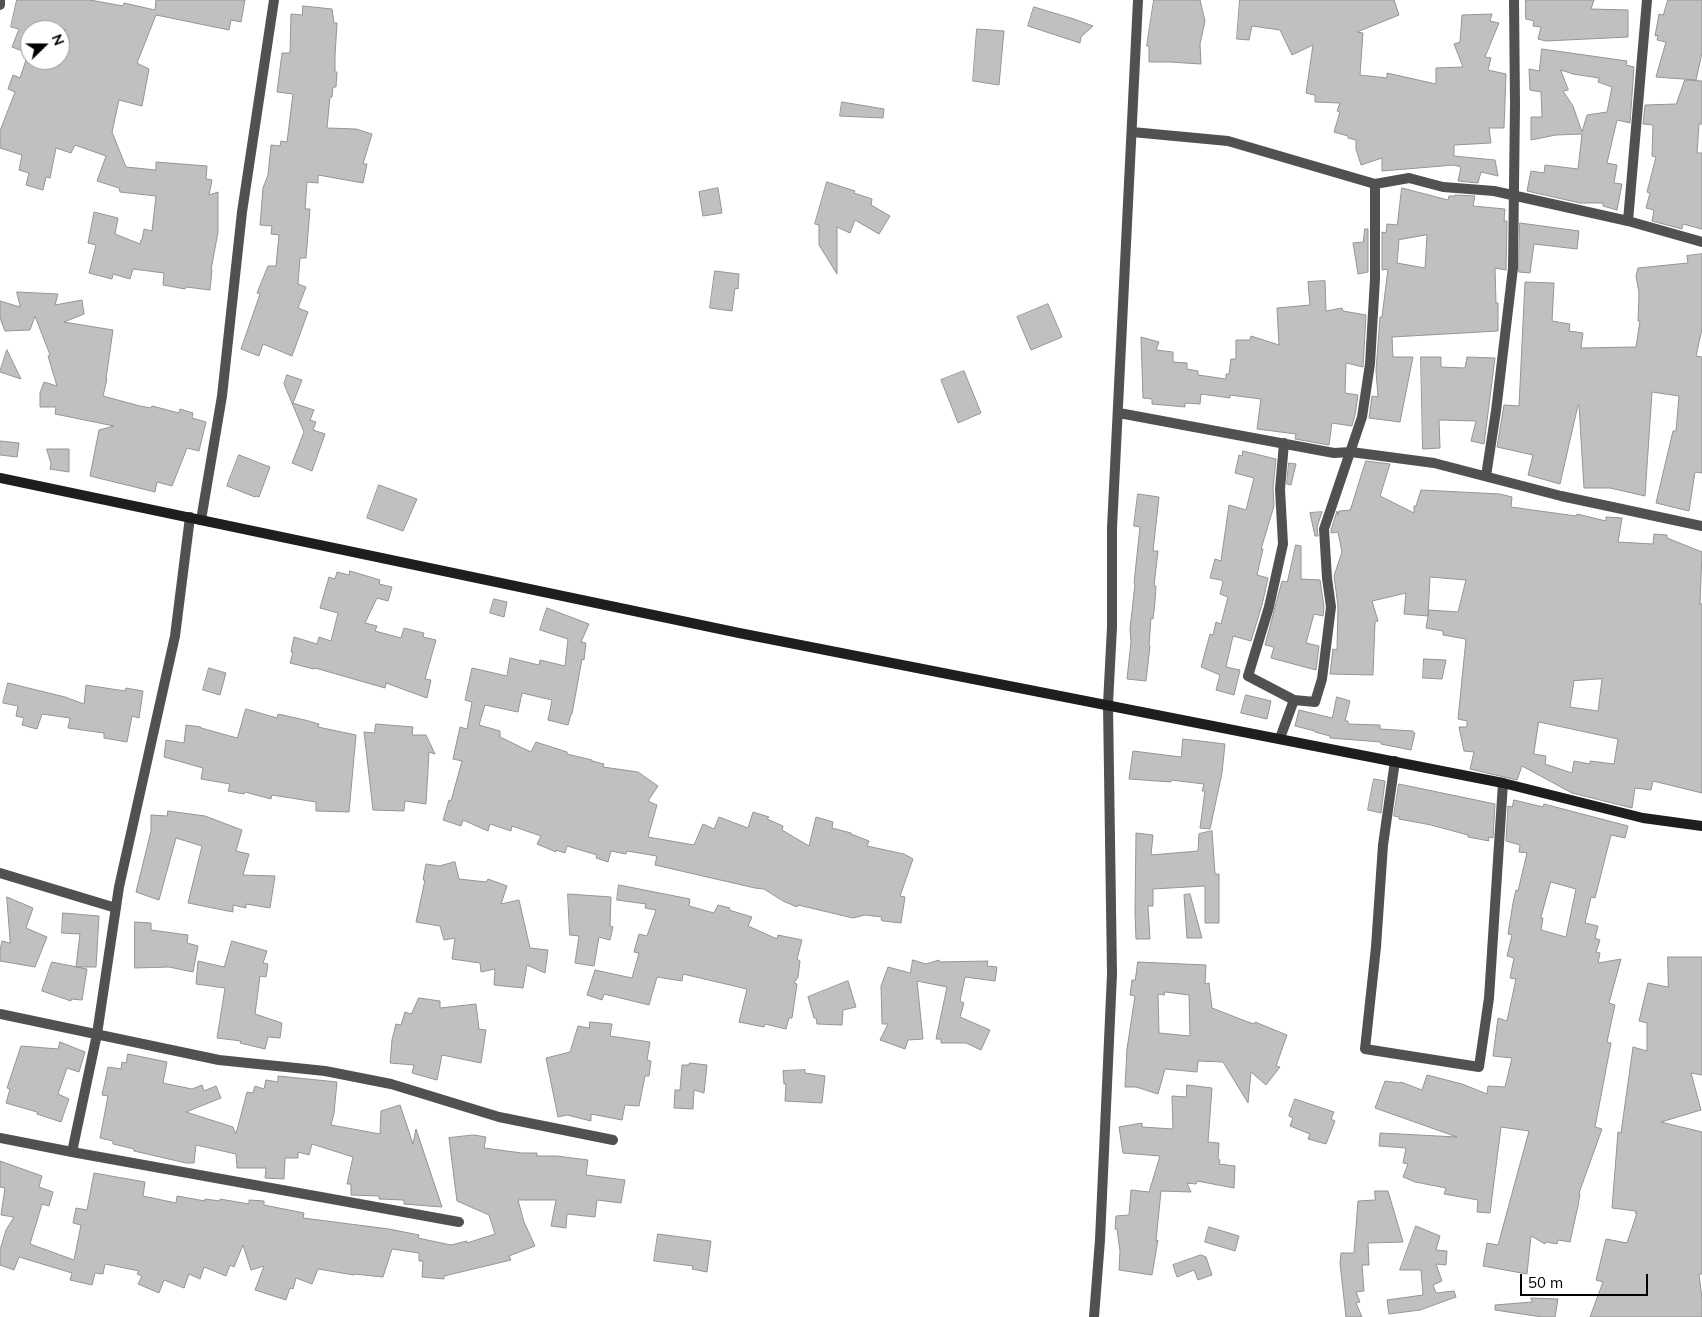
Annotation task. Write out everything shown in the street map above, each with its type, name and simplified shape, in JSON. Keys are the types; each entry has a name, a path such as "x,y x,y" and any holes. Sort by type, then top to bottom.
{"street":[{"path":"0,0 0,5"},
{"path":"201,520 222,396 242,212 274,0"},
{"path":"1094,1317 1100,1240 1112,974 1108,704 1112,627 1112,528 1138,0"},
{"path":"1486,476 1496,411 1513,268 1514,0"},
{"path":"1628,221 1647,0"},
{"path":"1132,132 1228,141 1375,184 1409,178 1443,187 1494,191 1628,221 1702,242"},
{"path":"1284,443 1280,489 1284,544 1270,607 1248,676 1294,700 1315,702 1322,679 1331,607 1324,529 1362,418 1370,364 1375,279 1375,184"},
{"path":"1119,413 1334,453 1351,452 1434,463 1561,496 1702,526"},
{"path":"0,478 739,633 1503,783 1643,818 1702,826"},
{"path":"72,1152 97,1034 119,887 174,636 190,517"},
{"path":"1280,738 1294,700"},
{"path":"1395,761 1383,845 1376,947 1365,1049 1480,1067 1489,998 1503,783"},
{"path":"0,873 116,908"},
{"path":"0,1014 219,1060 325,1071 391,1084 499,1117 613,1140"},
{"path":"0,1138 459,1222"}],"building":[{"path":"17,0 90,0 123,6 124,3 155,10 156,0 245,0 241,22 231,20 229,30 156,15 137,63 149,69 142,106 119,100 112,132 126,167 156,170 156,162 207,166 206,179 212,180 209,195 218,192 218,232 211,270 210,290 186,287 185,289 163,285 164,273 133,269 130,279 113,274 112,279 89,273 96,245 88,243 94,212 118,218 115,234 140,244 144,229 152,231 156,196 120,192 119,188 97,181 106,156 75,145 71,153 56,148 50,178 46,177 43,190 26,185 29,173 19,170 22,155 0,148 0,131 15,92 8,89 13,75 20,78 23,70 70,70 70,20 20,20 20,50 12,47 19,29 11,27"},
{"path":"1154,0 1200,0 1205,21 1200,44 1201,64 1149,62 1149,46 1147,46"},
{"path":"1240,0 1394,0 1399,15 1357,32 1363,33 1360,75 1387,78 1387,73 1436,84 1436,68 1463,67 1454,44 1460,42 1462,15 1492,14 1490,21 1499,23 1485,57 1491,58 1488,70 1506,74 1504,128 1489,128 1491,143 1454,145 1454,156 1495,160 1498,176 1481,172 1478,183 1458,181 1461,167 1454,165 1382,171 1382,158 1361,165 1356,149 1356,140 1334,132 1340,112 1337,111 1340,103 1315,102 1315,95 1306,93 1313,45 1292,55 1280,30 1252,26 1249,40 1237,39"},
{"path":"1526,0 1594,0 1591,9 1628,10 1628,37 1546,41 1538,39 1541,27 1533,26 1534,21 1526,19"},
{"path":"1668,0 1702,0 1702,53 1696,80 1656,77 1666,42 1657,40 1658,35 1655,36 1659,14 1663,15"},
{"path":"303,6 332,9 334,23 337,23 336,87 333,87 332,97 330,97 327,128 356,129 372,134 363,164 367,164 363,183 318,175 318,183 307,182 305,209 310,209 306,258 300,258 298,284 306,287 298,308 308,312 292,356 263,344 259,356 241,349 260,294 257,293 268,266 276,266 279,235 271,234 272,226 260,225 263,188 268,175 271,145 280,146 281,141 287,142 293,94 277,92 282,53 290,53 291,14 302,15"},
{"path":"1034,7 1093,26 1081,37 1080,43 1028,26"},
{"path":"977,29 1004,31 999,85 973,81"},
{"path":"1542,49 1627,61 1626,65 1634,67 1630,123 1617,120 1607,163 1617,165 1614,183 1622,184 1617,210 1603,206 1603,203 1580,203 1527,191 1531,171 1544,173 1545,165 1578,169 1582,134 1556,135 1531,140 1531,117 1542,117 1541,92 1530,90 1529,69 1539,71","holes":["1561,70 1599,78 1598,82 1612,87 1607,112 1587,115 1582,132 1573,106 1563,91 1568,90"]},
{"path":"1685,80 1702,81 1702,124 1699,124 1697,153 1702,153 1702,229 1683,224 1682,229 1652,221 1654,210 1646,208 1650,193 1647,192 1656,157 1652,156 1653,125 1643,124 1645,105 1676,104"},
{"path":"842,102 884,109 883,118 840,116"},
{"path":"827,182 872,199 871,205 890,216 879,234 855,220 850,233 837,227 837,274 819,245 819,225 815,224"},
{"path":"718,188 722,213 703,216 699,192"},
{"path":"1402,188 1448,200 1449,196 1455,195 1475,196 1473,206 1505,209 1504,221 1507,221 1506,270 1495,268 1498,331 1392,337 1393,357 1413,357 1400,422 1369,418 1372,396 1378,397 1376,371 1380,317 1382,317 1388,269 1382,270 1382,232 1386,233 1387,224 1397,225","holes":["1427,235 1425,268 1397,263 1399,240"]},
{"path":"1520,223 1579,231 1577,249 1534,244 1530,273 1519,272"},
{"path":"1365,229 1368,229 1368,272 1358,274 1353,243 1363,242"},
{"path":"1702,254 1702,329 1696,356 1702,357 1702,473 1695,472 1689,511 1656,503 1673,431 1676,431 1679,396 1652,392 1645,496 1610,488 1584,488 1579,405 1560,484 1528,475 1533,455 1497,447 1504,405 1519,406 1525,282 1554,283 1552,321 1570,324 1569,331 1583,333 1581,348 1636,347 1640,321 1638,321 1639,293 1636,276 1638,268 1688,263 1687,256"},
{"path":"715,271 739,274 738,289 735,288 732,311 710,308"},
{"path":"1325,281 1326,311 1342,308 1343,311 1366,315 1363,367 1346,363 1345,393 1358,395 1352,426 1332,423 1329,445 1295,439 1296,434 1257,429 1261,399 1230,395 1230,398 1201,394 1200,404 1185,403 1185,407 1152,404 1152,399 1143,398 1141,337 1159,342 1156,350 1173,352 1173,362 1187,363 1187,369 1198,371 1198,375 1226,379 1226,374 1229,374 1231,359 1236,359 1236,340 1250,340 1251,336 1279,345 1277,308 1310,305 1308,282"},
{"path":"17,292 58,294 55,305 82,300 84,314 64,322 113,330 103,396 140,406 151,408 152,406 179,413 180,409 193,413 192,418 206,422 199,451 187,448 172,486 157,482 155,492 90,476 99,430 114,426 55,414 56,407 40,407 40,393 44,382 57,386 48,356 50,355 35,316 30,330 5,331 0,318 0,301 20,307"},
{"path":"1048,304 1062,337 1031,350 1017,317"},
{"path":"7,350 21,379 0,372"},
{"path":"1421,357 1441,357 1441,367 1465,368 1467,357 1495,358 1484,444 1471,441 1476,421 1439,420 1440,448 1423,449"},
{"path":"964,371 981,413 958,423 941,380"},
{"path":"287,375 302,380 293,403 314,410 310,420 316,422 313,430 325,434 312,471 292,463 304,432 284,384"},
{"path":"0,441 19,443 17,457 0,455"},
{"path":"47,449 69,449 69,472 50,469 51,464"},
{"path":"1243,451 1276,459 1273,488 1274,506 1261,549 1263,549 1257,575 1268,578 1251,641 1233,636 1226,667 1240,670 1234,695 1216,690 1220,675 1201,667 1210,634 1213,635 1216,622 1221,624 1228,597 1220,594 1223,582 1210,578 1215,559 1221,561 1229,505 1246,510 1254,478 1235,473 1239,455 1242,456"},
{"path":"239,455 270,467 259,497 227,486"},
{"path":"1366,461 1390,464 1380,496 1414,513 1414,506 1416,506 1421,490 1500,494 1512,497 1511,507 1576,516 1577,514 1606,521 1606,517 1622,518 1618,542 1653,544 1654,534 1667,535 1667,538 1702,552 1700,604 1702,604 1702,793 1653,781 1651,790 1635,788 1632,808 1572,793 1522,766 1517,780 1470,769 1474,752 1464,751 1459,727 1467,727 1467,721 1458,719 1466,639 1443,635 1443,631 1426,628 1428,616 1404,614 1406,593 1372,601 1378,621 1375,622 1373,675 1330,674 1333,649 1337,650 1338,606 1334,576 1342,552 1338,532 1331,533 1331,530 1337,511 1338,515 1339,511 1350,510","holes":["1430,577 1466,580 1458,612 1429,610 1428,616","1602,679 1598,711 1570,707 1574,681","1539,722 1618,739 1614,764 1590,761 1590,764 1574,761 1572,773 1545,764 1546,756 1534,754"]},
{"path":"1289,463 1296,464 1291,485 1287,484"},
{"path":"379,485 417,499 403,531 367,518"},
{"path":"1138,494 1159,497 1153,551 1158,551 1154,586 1156,586 1155,602 1153,619 1151,618 1146,681 1127,679 1140,527 1134,526"},
{"path":"1322,512 1317,527 1318,536 1315,536 1310,513"},
{"path":"1296,545 1301,546 1301,579 1320,580 1324,607 1323,616 1314,614 1306,643 1319,646 1316,670 1271,658 1274,647 1265,645 1282,581 1287,582"},
{"path":"350,571 380,580 379,584 392,587 388,601 377,598 365,623 377,626 375,631 401,638 404,628 424,633 423,637 436,640 425,679 431,680 427,698 386,683 385,688 315,668 290,663 294,637 317,644 319,637 331,641 338,613 320,608 329,577 335,579 337,572 349,575"},
{"path":"494,599 507,602 504,617 490,613"},
{"path":"547,608 589,624 581,642 586,643 584,660 582,659 572,714 568,725 548,720 552,700 522,693 518,712 485,705 479,725 500,731 500,737 531,752 536,742 567,752 567,754 604,764 603,767 638,772 658,786 648,801 657,805 648,837 694,845 703,824 714,829 719,817 748,828 753,812 769,817 767,819 783,826 782,830 809,846 816,817 833,822 832,828 851,833 869,841 867,846 904,854 913,859 900,896 905,897 901,923 883,921 881,920 882,917 865,915 853,918 798,905 797,907 764,889 655,865 657,856 627,851 626,854 611,851 608,862 596,858 597,855 567,846 565,853 556,850 556,852 537,844 541,836 512,826 511,831 490,824 488,831 463,820 461,826 443,820 449,800 451,801 462,761 453,759 460,727 467,729 472,702 465,700 472,668 507,676 510,658 539,665 540,660 565,666 568,639 540,630"},
{"path":"1424,659 1446,660 1442,679 1423,678"},
{"path":"209,668 226,673 220,695 203,690"},
{"path":"8,683 65,697 84,704 86,685 125,691 126,688 143,691 139,718 132,716 127,742 104,738 104,733 68,728 70,718 42,714 37,729 22,725 24,718 16,716 18,706 3,703"},
{"path":"1246,695 1271,701 1267,719 1241,713"},
{"path":"1337,697 1350,701 1345,721 1348,721 1348,724 1380,725 1380,729 1413,731 1415,733 1411,750 1381,744 1381,742 1330,738 1330,736 1295,726 1299,710 1332,718"},
{"path":"246,709 277,718 278,714 305,720 319,724 318,727 356,735 349,812 316,811 316,802 272,795 271,799 245,792 244,794 228,791 230,784 201,779 203,768 164,757 166,740 184,743 186,725 201,727 237,738"},
{"path":"376,724 413,727 412,735 426,735 435,754 429,752 426,804 405,801 404,811 373,810 364,732 374,733"},
{"path":"1183,739 1225,744 1222,773 1210,829 1200,828 1205,791 1202,791 1204,784 1171,780 1171,782 1129,779 1133,751 1181,757"},
{"path":"1374,779 1385,781 1381,813 1368,810"},
{"path":"1399,784 1495,804 1493,838 1488,837 1489,841 1468,837 1468,835 1431,825 1399,819 1399,817 1394,816"},
{"path":"1514,800 1543,807 1544,804 1628,826 1625,838 1611,835 1595,898 1591,897 1585,923 1598,926 1595,938 1600,940 1596,952 1600,953 1598,963 1621,959 1609,1003 1615,1005 1607,1042 1611,1043 1595,1127 1602,1129 1579,1193 1570,1242 1558,1240 1557,1244 1546,1242 1545,1244 1531,1236 1527,1274 1483,1266 1487,1243 1498,1245 1529,1131 1501,1127 1490,1213 1477,1212 1478,1200 1444,1194 1446,1188 1415,1182 1403,1177 1408,1164 1403,1163 1406,1148 1379,1146 1380,1133 1457,1137 1375,1108 1385,1081 1401,1082 1422,1090 1427,1075 1462,1084 1487,1094 1488,1086 1505,1087 1512,1058 1493,1056 1498,1018 1507,1021 1516,979 1510,978 1514,958 1507,956 1512,935 1508,934 1516,890 1518,891 1527,853 1519,852 1520,845 1506,841 1508,806 1512,807","holes":["1551,882 1576,889 1566,937 1541,930 1543,918 1541,918"]},
{"path":"168,811 205,816 242,830 236,851 249,854 243,875 275,876 270,908 246,904 246,908 233,905 233,912 188,903 202,846 176,838 159,900 136,892 151,831 151,815 167,816"},
{"path":"1212,831 1215,874 1219,874 1219,923 1205,923 1205,886 1153,889 1153,906 1148,906 1150,939 1136,939 1136,833 1153,835 1151,855 1198,851 1199,834"},
{"path":"455,862 459,879 486,882 488,879 507,886 501,904 519,900 530,948 548,950 545,973 527,965 523,988 494,985 495,969 481,972 480,963 452,959 455,938 444,940 440,926 416,922 425,880 423,880 426,864 439,866"},
{"path":"619,885 690,899 689,906 714,913 718,905 730,908 729,910 752,917 748,926 777,939 778,935 802,940 797,959 800,961 798,977 794,983 797,984 792,1018 789,1018 786,1029 765,1024 764,1027 739,1022 747,989 683,974 682,981 657,977 649,1005 604,994 602,1000 587,995 595,970 632,978 639,953 634,952 639,934 647,936 656,910 645,908 646,904 617,900"},
{"path":"568,894 611,897 610,926 613,927 610,940 599,937 594,966 575,963 579,936 570,935"},
{"path":"1190,894 1202,938 1187,938 1184,895"},
{"path":"7,897 33,908 26,928 47,937 35,967 0,961 2,941 10,943"},
{"path":"63,913 99,916 96,967 76,967 80,934 62,933"},
{"path":"135,922 151,923 151,930 188,935 187,943 198,946 193,972 169,967 135,968"},
{"path":"232,941 267,951 263,963 268,964 266,977 260,976 255,1014 282,1023 280,1038 268,1037 265,1049 240,1043 241,1041 217,1038 225,988 196,984 198,961 224,967"},
{"path":"1668,957 1702,957 1702,1075 1691,1073 1701,1110 1661,1122 1702,1132 1702,1274 1699,1274 1702,1317 1590,1317 1603,1282 1596,1280 1606,1239 1627,1243 1637,1213 1635,1213 1636,1211 1612,1208 1618,1132 1621,1133 1633,1047 1647,1051 1647,1023 1639,1021 1648,983 1668,987"},
{"path":"913,960 926,964 939,960 940,962 988,961 987,966 997,967 995,981 965,977 960,1001 964,1003 960,1017 990,1030 981,1050 966,1043 941,1043 941,1039 936,1039 947,987 917,981 923,1039 908,1040 905,1049 880,1040 888,1024 882,1024 881,986 888,967 910,973"},
{"path":"52,962 87,969 82,1000 71,999 71,1001 42,991"},
{"path":"1138,962 1206,965 1205,984 1209,983 1212,1008 1287,1035 1276,1066 1280,1067 1266,1085 1251,1072 1248,1103 1223,1062 1198,1061 1197,1072 1165,1069 1158,1094 1136,1087 1125,1087 1127,1049 1135,996 1130,995 1132,980 1135,980","holes":["1165,992 1189,995 1190,1036 1159,1033 1158,994 1164,995"]},
{"path":"848,981 856,1007 843,1010 842,1025 817,1024 808,997"},
{"path":"419,998 440,1001 440,1008 476,1004 479,1029 486,1030 481,1063 442,1055 437,1080 412,1073 414,1065 390,1063 392,1040 396,1024 401,1025 405,1012 411,1014"},
{"path":"590,1022 612,1024 610,1036 650,1042 647,1060 651,1061 649,1076 645,1076 639,1106 625,1105 622,1120 591,1114 591,1121 567,1115 558,1117 546,1058 570,1052 578,1026 589,1028"},
{"path":"60,1042 85,1052 79,1072 67,1068 58,1094 69,1099 61,1122 37,1114 37,1112 6,1103 10,1089 7,1088 21,1046 58,1049"},
{"path":"128,1054 167,1062 163,1083 192,1089 202,1085 204,1091 216,1086 221,1098 186,1112 233,1127 236,1134 247,1092 253,1093 255,1086 264,1089 266,1080 278,1082 278,1076 337,1082 331,1125 380,1134 381,1111 400,1105 413,1144 416,1129 442,1207 404,1204 404,1200 379,1199 379,1196 351,1195 351,1184 347,1184 353,1157 312,1144 309,1155 298,1152 298,1158 285,1158 284,1179 265,1178 266,1168 237,1168 236,1154 196,1145 194,1163 186,1163 134,1151 134,1149 113,1144 113,1141 100,1138 108,1096 102,1095 108,1067 121,1069 122,1062 126,1063"},
{"path":"690,1063 707,1065 704,1093 694,1090 693,1109 674,1108 675,1090 680,1090 682,1065"},
{"path":"805,1070 805,1073 825,1076 822,1103 785,1101 786,1084 784,1084 783,1071"},
{"path":"1187,1085 1212,1088 1208,1142 1219,1143 1219,1164 1235,1166 1234,1188 1197,1181 1196,1184 1187,1183 1191,1192 1161,1191 1156,1241 1158,1240 1152,1275 1119,1270 1120,1251 1117,1229 1115,1229 1116,1216 1129,1215 1131,1190 1149,1192 1160,1156 1123,1153 1119,1127 1142,1123 1142,1127 1173,1129 1172,1096 1186,1097"},
{"path":"1295,1099 1334,1112 1331,1119 1335,1121 1326,1144 1308,1139 1310,1134 1290,1126 1293,1118 1289,1116"},
{"path":"474,1135 486,1137 484,1148 537,1153 537,1156 557,1156 588,1160 586,1175 625,1180 621,1203 597,1200 595,1217 567,1214 566,1228 551,1226 556,1200 518,1200 524,1222 535,1246 509,1256 511,1260 444,1276 444,1279 422,1277 423,1261 419,1261 419,1253 392,1249 383,1277 354,1275 318,1269 312,1284 296,1278 293,1289 290,1288 286,1300 255,1290 264,1266 251,1270 243,1245 234,1267 230,1265 226,1276 204,1267 200,1279 189,1274 184,1288 164,1280 159,1293 138,1284 142,1276 137,1274 139,1271 105,1264 103,1274 95,1273 92,1285 70,1280 72,1273 19,1257 14,1270 0,1265 0,1250 6,1230 14,1217 1,1215 5,1188 0,1187 0,1161 42,1176 39,1187 53,1192 49,1206 42,1204 30,1244 74,1260 81,1225 73,1223 76,1208 87,1210 94,1173 145,1182 143,1196 176,1203 177,1196 205,1201 205,1199 220,1201 220,1199 249,1204 249,1200 264,1201 264,1205 304,1213 303,1218 389,1229 419,1235 418,1238 451,1245 467,1241 467,1243 495,1234 489,1215 457,1201 449,1138"},
{"path":"1375,1191 1388,1191 1403,1242 1368,1243 1369,1265 1362,1265 1364,1291 1356,1292 1360,1302 1356,1303 1362,1317 1346,1317 1340,1263 1341,1253 1354,1253 1358,1201 1375,1200"},
{"path":"1416,1226 1440,1236 1436,1250 1447,1251 1446,1265 1436,1264 1442,1281 1433,1285 1436,1293 1454,1291 1456,1297 1420,1310 1389,1314 1387,1300 1423,1295 1421,1270 1400,1270"},
{"path":"1209,1227 1239,1236 1235,1251 1205,1242"},
{"path":"658,1234 711,1241 707,1272 692,1269 693,1266 654,1261"},
{"path":"1201,1255 1206,1257 1212,1275 1198,1280 1194,1270 1177,1277 1173,1265"},
{"path":"1531,1298 1558,1299 1555,1317 1542,1317 1495,1310 1495,1305 1532,1302"}]}
